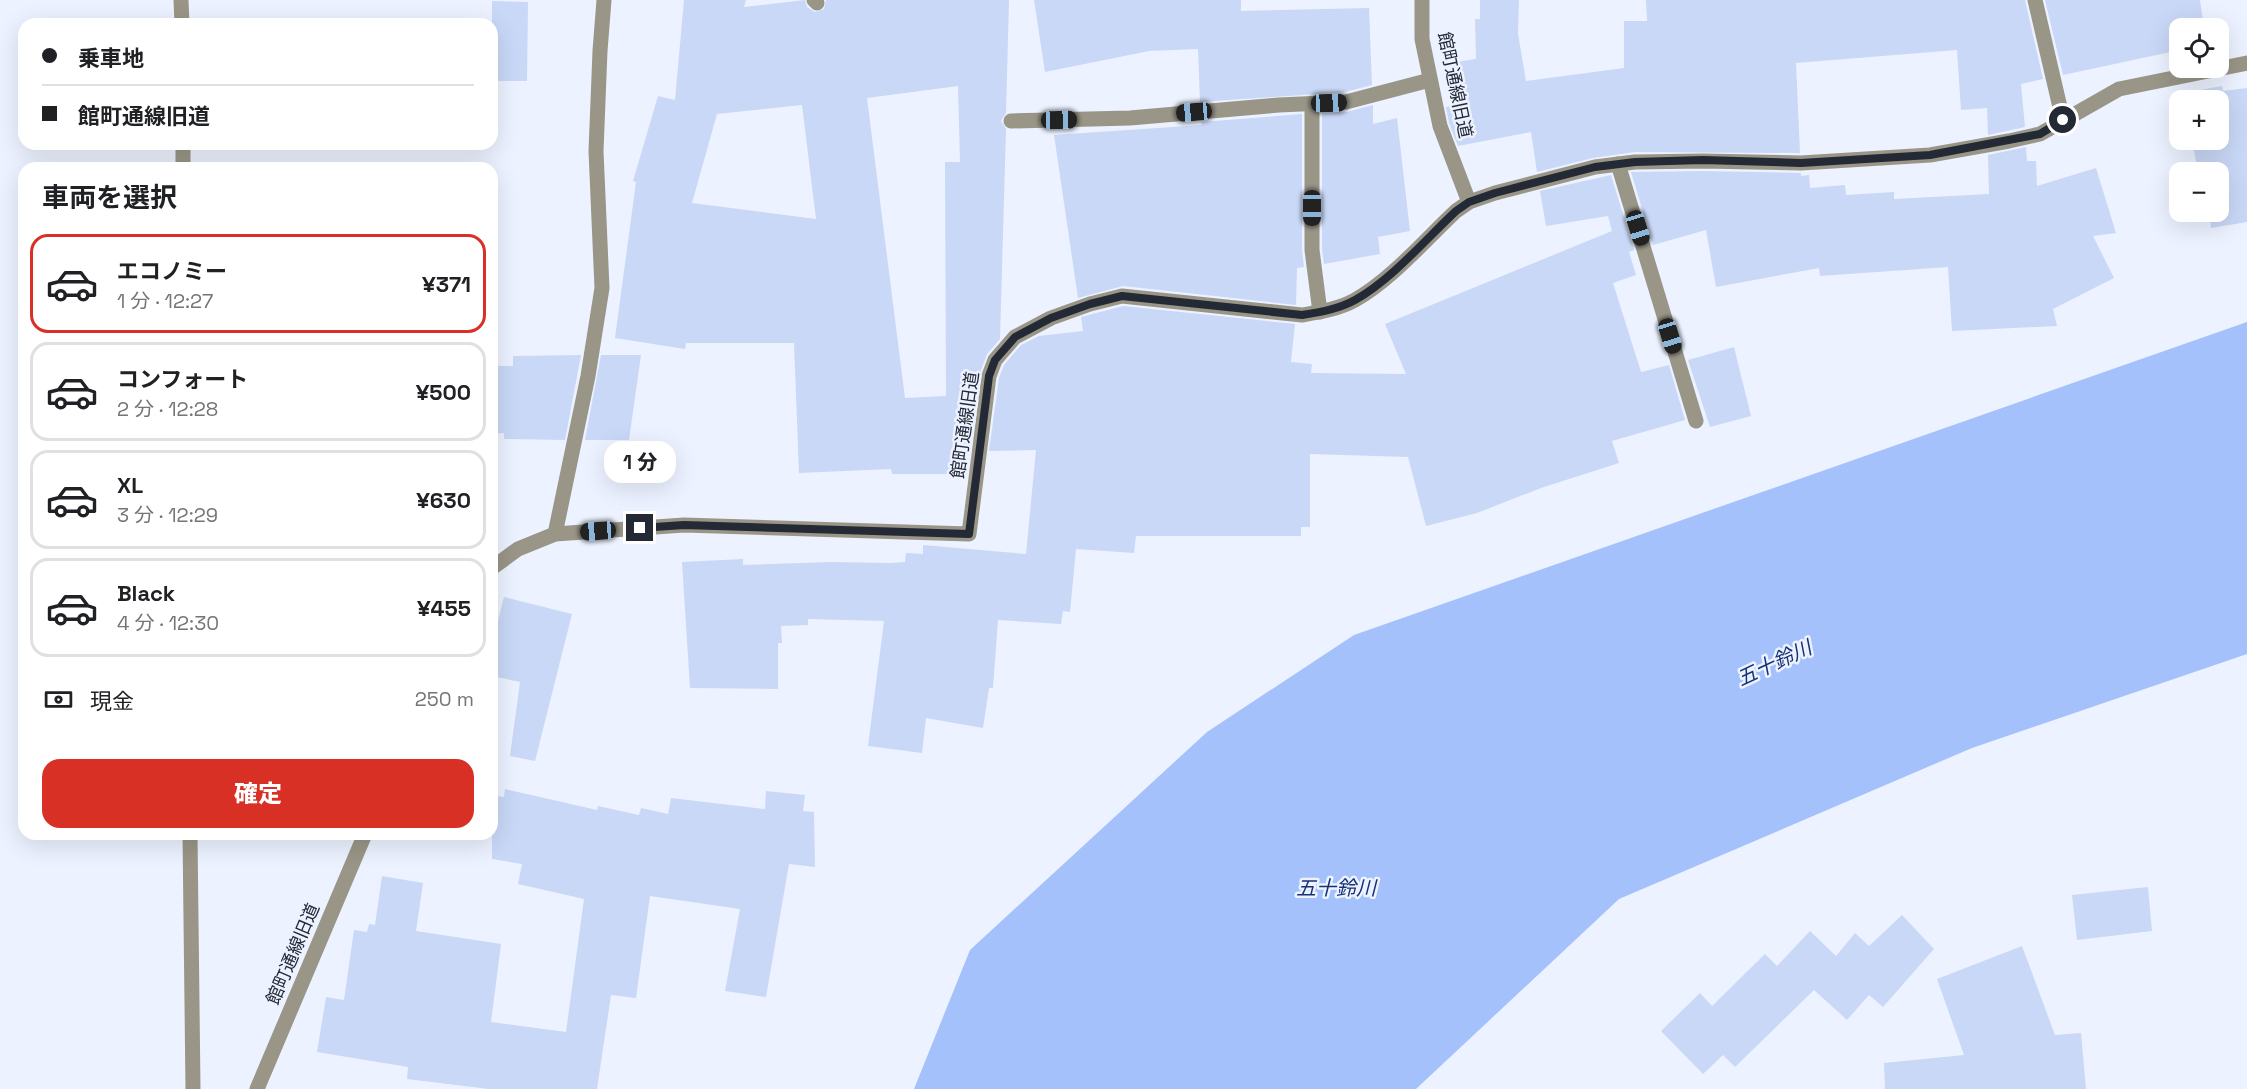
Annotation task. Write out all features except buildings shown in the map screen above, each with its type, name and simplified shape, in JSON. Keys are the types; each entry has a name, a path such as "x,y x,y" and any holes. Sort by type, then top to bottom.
{"street":[{"path":"181,0 182,18"},
{"path":"555,534 588,376 602,288 596,151 604,0"},
{"name":"館町通線旧道","path":"498,564 518,549 555,534 684,525 969,534 989,376 995,360 1015,337 1051,318 1090,304 1122,296 1302,315 1354,301 1377,285 1456,211 1469,202 1440,126 1422,39 1422,0"},
{"path":"2035,0 2063,120"},
{"path":"1469,202 1595,167 1618,164 1703,160 1801,163 1930,155 2040,134 2119,89 2247,63"},
{"path":"1011,121 1130,118 1279,105 1346,102 1430,80"},
{"path":"1312,104 1312,250 1320,312"},
{"path":"1618,164 1696,421"},
{"path":"190,840 193,1089"},
{"name":"館町通線旧道","path":"257,1089 362,840"}],"water":[{"name":"五十鈴川","path":"2247,322 2247,654 1972,748 1619,899 1416,1089 914,1089 970,950 1207,732 1354,635"}],"route":[{"path":"640,528 684,525 969,534 989,376 995,360 1015,337 1051,318 1090,304 1122,296 1302,315 1320,312 1354,301 1377,285 1456,211 1469,202 1595,167 1635,162 1703,160 1801,163 1930,155 2040,134 2063,120"}]}
